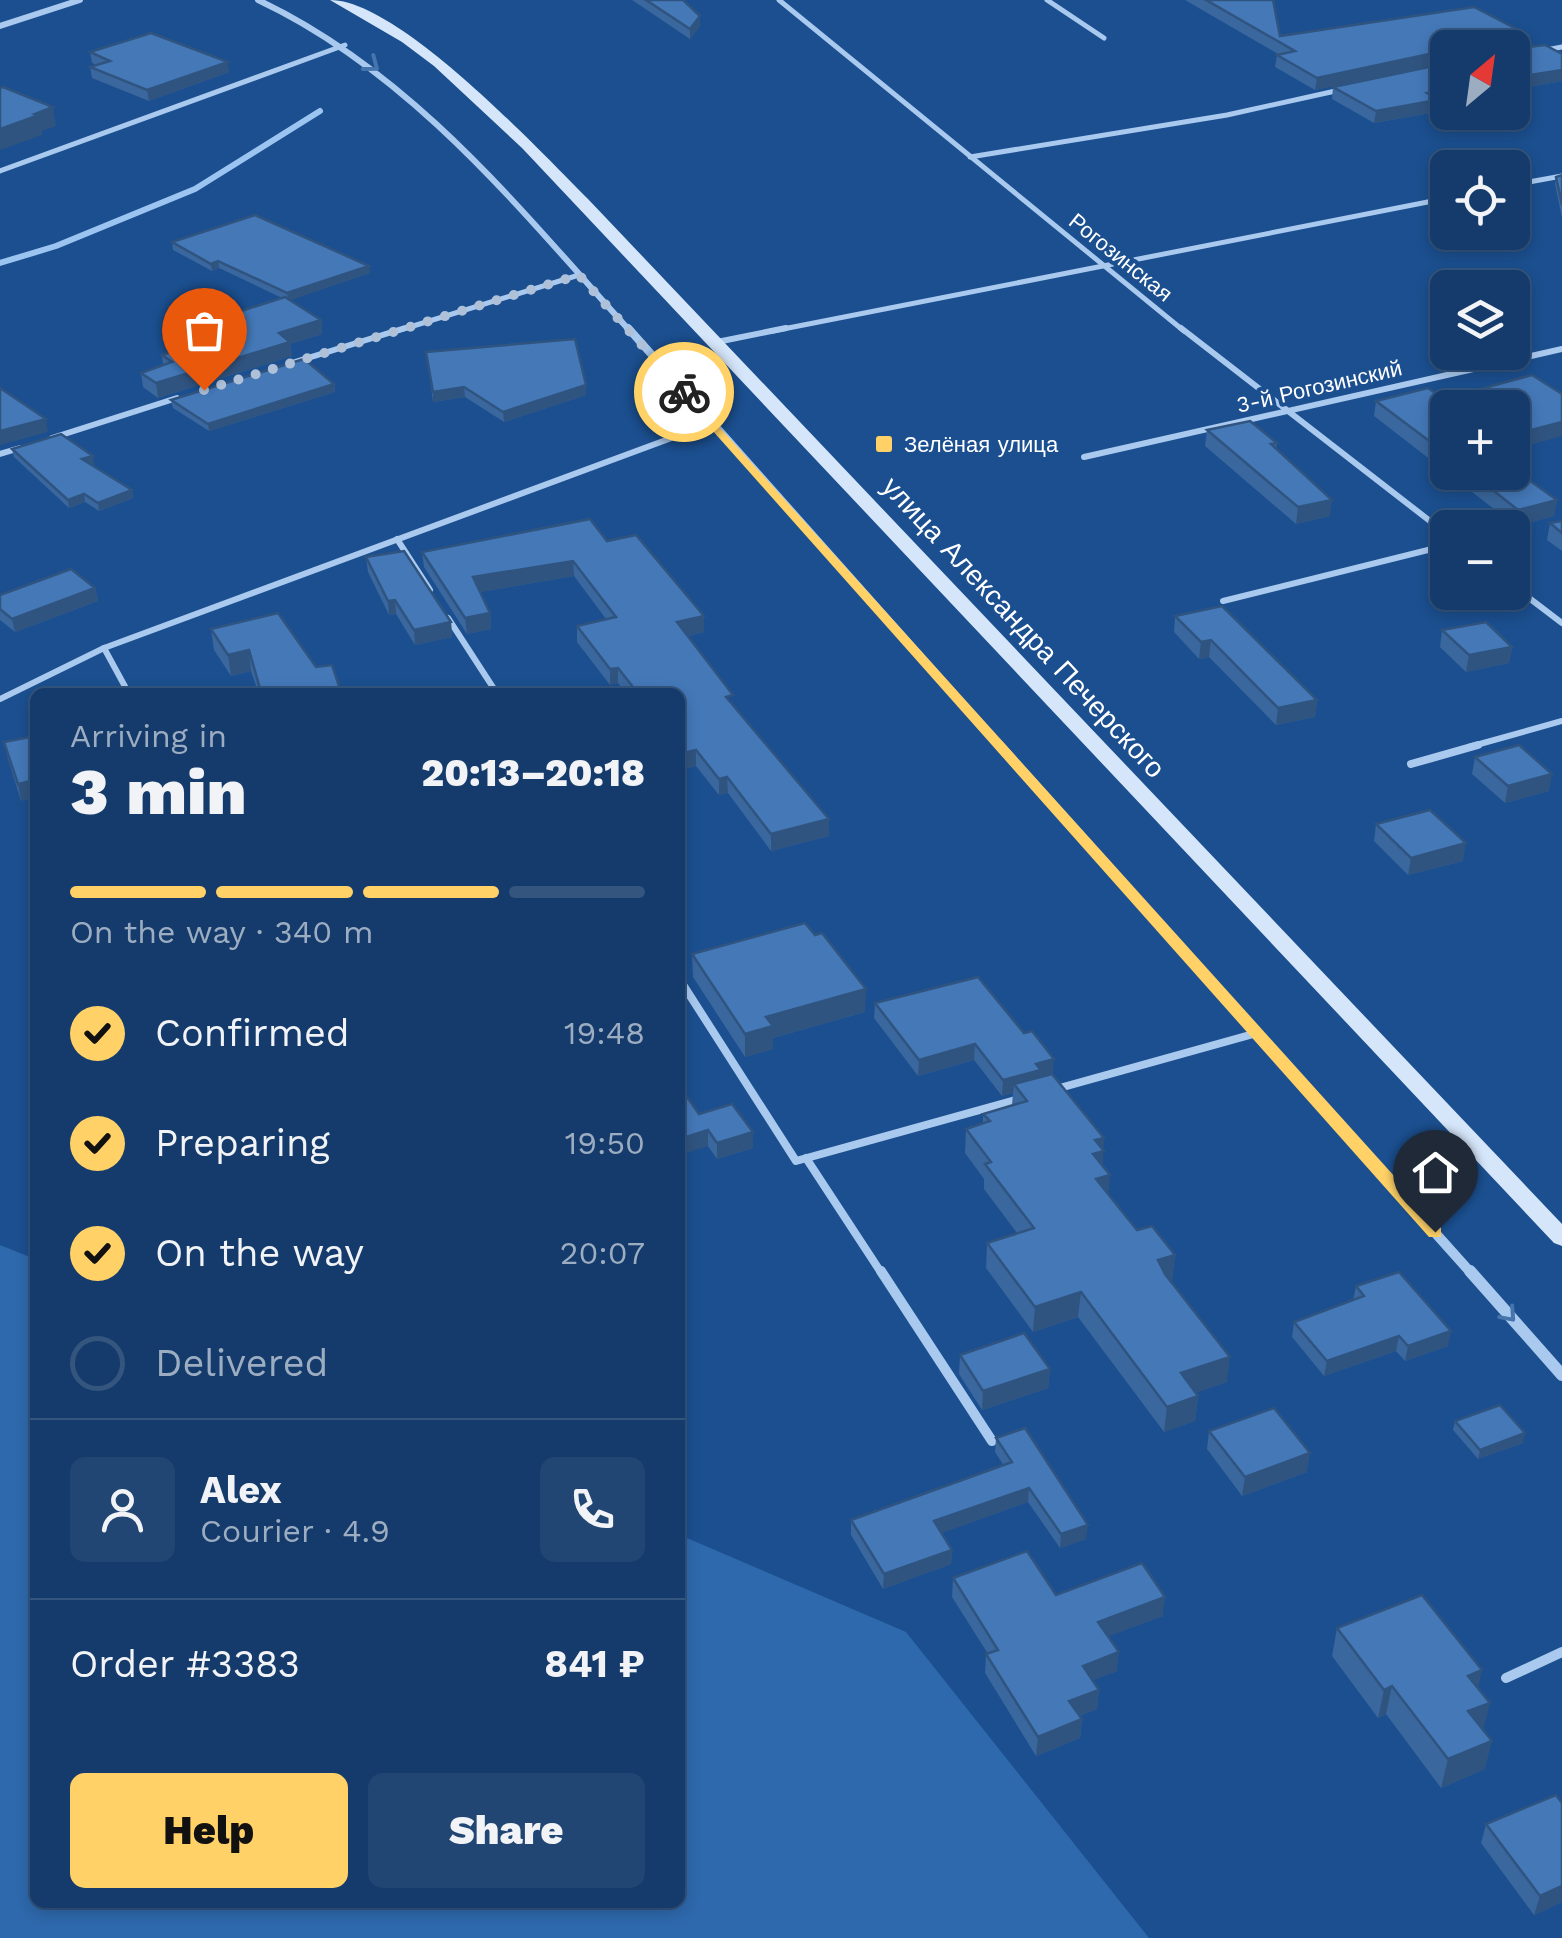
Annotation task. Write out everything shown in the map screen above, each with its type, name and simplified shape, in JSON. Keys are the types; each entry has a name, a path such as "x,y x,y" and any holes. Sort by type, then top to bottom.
{"main road":[{"name":"улица Александра Печерского","path":"336,0 384,25 444,66 583,202 1562,1238"}],"street":[{"path":"0,26 80,0"},
{"path":"258,0 298,16 346,45 393,81 446,134 579,275 1562,1374"}],"lane":[{"name":"Рогозинская","path":"779,0 1105,267 1430,521"},
{"path":"1047,0 1104,38"},
{"path":"0,171 346,45"},
{"path":"1530,53 1562,47"},
{"path":"969,157 1228,115 1350,88"},
{"path":"1530,182 1562,176"},
{"path":"718,342 1430,202"},
{"path":"290,363 579,275"},
{"name":"3-й Рогозинский","path":"1084,457 1562,349"},
{"path":"1552,351 1562,358"},
{"path":"0,454 182,397"},
{"path":"0,699 104,648 712,423"},
{"path":"397,539 436,600"},
{"path":"1222,601 1430,549"},
{"path":"1530,599 1562,623"},
{"path":"446,616 493,688"},
{"path":"104,648 126,688"},
{"path":"1410,764 1562,721"},
{"path":"685,988 796,1160 1257,1033"},
{"path":"806,1158 992,1441"},
{"path":"1506,1678 1562,1652"}],"shaded area":[{"path":"0,1245 30,1257 30,1908 685,1908 685,1537 906,1632 1149,1938 0,1938"}],"building":[{"path":"646,0 683,0 700,16 690,29"},
{"path":"1206,0 1273,0 1280,36 1474,7 1518,30 1430,30 1430,54 1317,78 1277,55 1295,51"},
{"path":"151,33 228,62 147,90 90,67 110,61 90,52"},
{"path":"1545,45 1562,54 1562,70 1530,75 1530,47"},
{"path":"1430,67 1430,101 1376,111 1333,87"},
{"path":"3,87 53,107 0,129"},
{"path":"1562,175 1562,205 1556,177"},
{"path":"255,215 369,266 287,293 218,261 211,264 172,242"},
{"path":"285,297 321,320 279,333 290,342 156,383 141,373 172,362 162,355 244,329 225,316"},
{"path":"575,339 586,385 503,412 464,387 433,392 426,352"},
{"path":"304,359 334,384 208,424 171,400"},
{"path":"1532,375 1562,394 1562,422 1530,430 1530,390 1477,390"},
{"path":"0,388 46,419 0,431"},
{"path":"1428,388 1430,442 1376,401"},
{"path":"1250,421 1332,500 1298,507 1207,430"},
{"path":"61,434 93,456 82,459 132,490 98,503 84,494 68,500 12,449"},
{"path":"1530,481 1557,500 1518,510 1493,490 1530,490"},
{"path":"590,519 607,541 636,535 704,616 677,622 733,695 726,697 829,819 771,834 727,777 719,779 696,750 685,753 685,688 634,688 618,668 610,669 577,626 616,617 573,561 473,577 490,613 465,618 422,552"},
{"path":"1562,521 1562,533 1550,523"},
{"path":"404,551 451,622 414,630 395,600 388,601 366,557"},
{"path":"71,569 95,588 12,619 0,609 0,595"},
{"path":"1222,606 1317,700 1278,708 1211,640 1201,642 1175,616"},
{"path":"278,613 316,667 332,665 340,688 260,688 249,650 228,655 211,629"},
{"path":"1486,622 1512,647 1469,655 1442,630"},
{"path":"30,737 30,781 18,784 4,742"},
{"path":"1519,745 1552,774 1508,786 1475,757"},
{"path":"1430,810 1466,843 1411,858 1376,824"},
{"path":"805,923 815,935 822,933 866,989 766,1017 773,1026 745,1034 692,954"},
{"path":"978,977 1024,1033 1032,1031 1054,1059 1036,1064 1041,1070 1003,1080 975,1044 919,1060 875,1003"},
{"path":"1052,1074 1104,1138 1095,1140 1104,1151 1093,1154 1110,1175 1096,1179 1137,1230 1152,1226 1175,1255 1158,1260 1165,1274 1230,1357 1181,1373 1198,1396 1167,1407 1081,1292 1035,1307 987,1243 1034,1228 985,1164 991,1162 966,1129 990,1121 983,1114 1027,1101 1014,1084"},
{"path":"685,1094 699,1114 732,1104 753,1132 717,1143 708,1130 685,1137"},
{"path":"1399,1272 1451,1331 1408,1346 1399,1336 1327,1361 1294,1322 1364,1296 1356,1286"},
{"path":"1024,1333 1050,1369 983,1391 960,1355"},
{"path":"1500,1405 1525,1433 1480,1450 1455,1421"},
{"path":"1274,1408 1310,1453 1245,1477 1209,1431"},
{"path":"1025,1428 1088,1525 1061,1534 1029,1488 934,1521 952,1550 884,1574 851,1520 1012,1462 996,1438"},
{"path":"1027,1551 1056,1595 1142,1563 1165,1597 1098,1622 1119,1652 1083,1666 1099,1690 1069,1701 1082,1719 1038,1737 986,1654 998,1650 953,1578"},
{"path":"1422,1595 1482,1670 1468,1676 1490,1703 1468,1711 1492,1741 1448,1759 1392,1686 1384,1690 1337,1628"},
{"path":"1556,1795 1562,1803 1562,1886 1540,1896 1486,1824"}],"waterway":[{"path":"0,263 56,246 195,189 320,111"}],"way so far":[{"path":"204,390 579,275 684,392"}],"place":[{"name":"Зелёная улица","path":"884,444"}],"route":[{"path":"684,392 1435,1232"}]}
